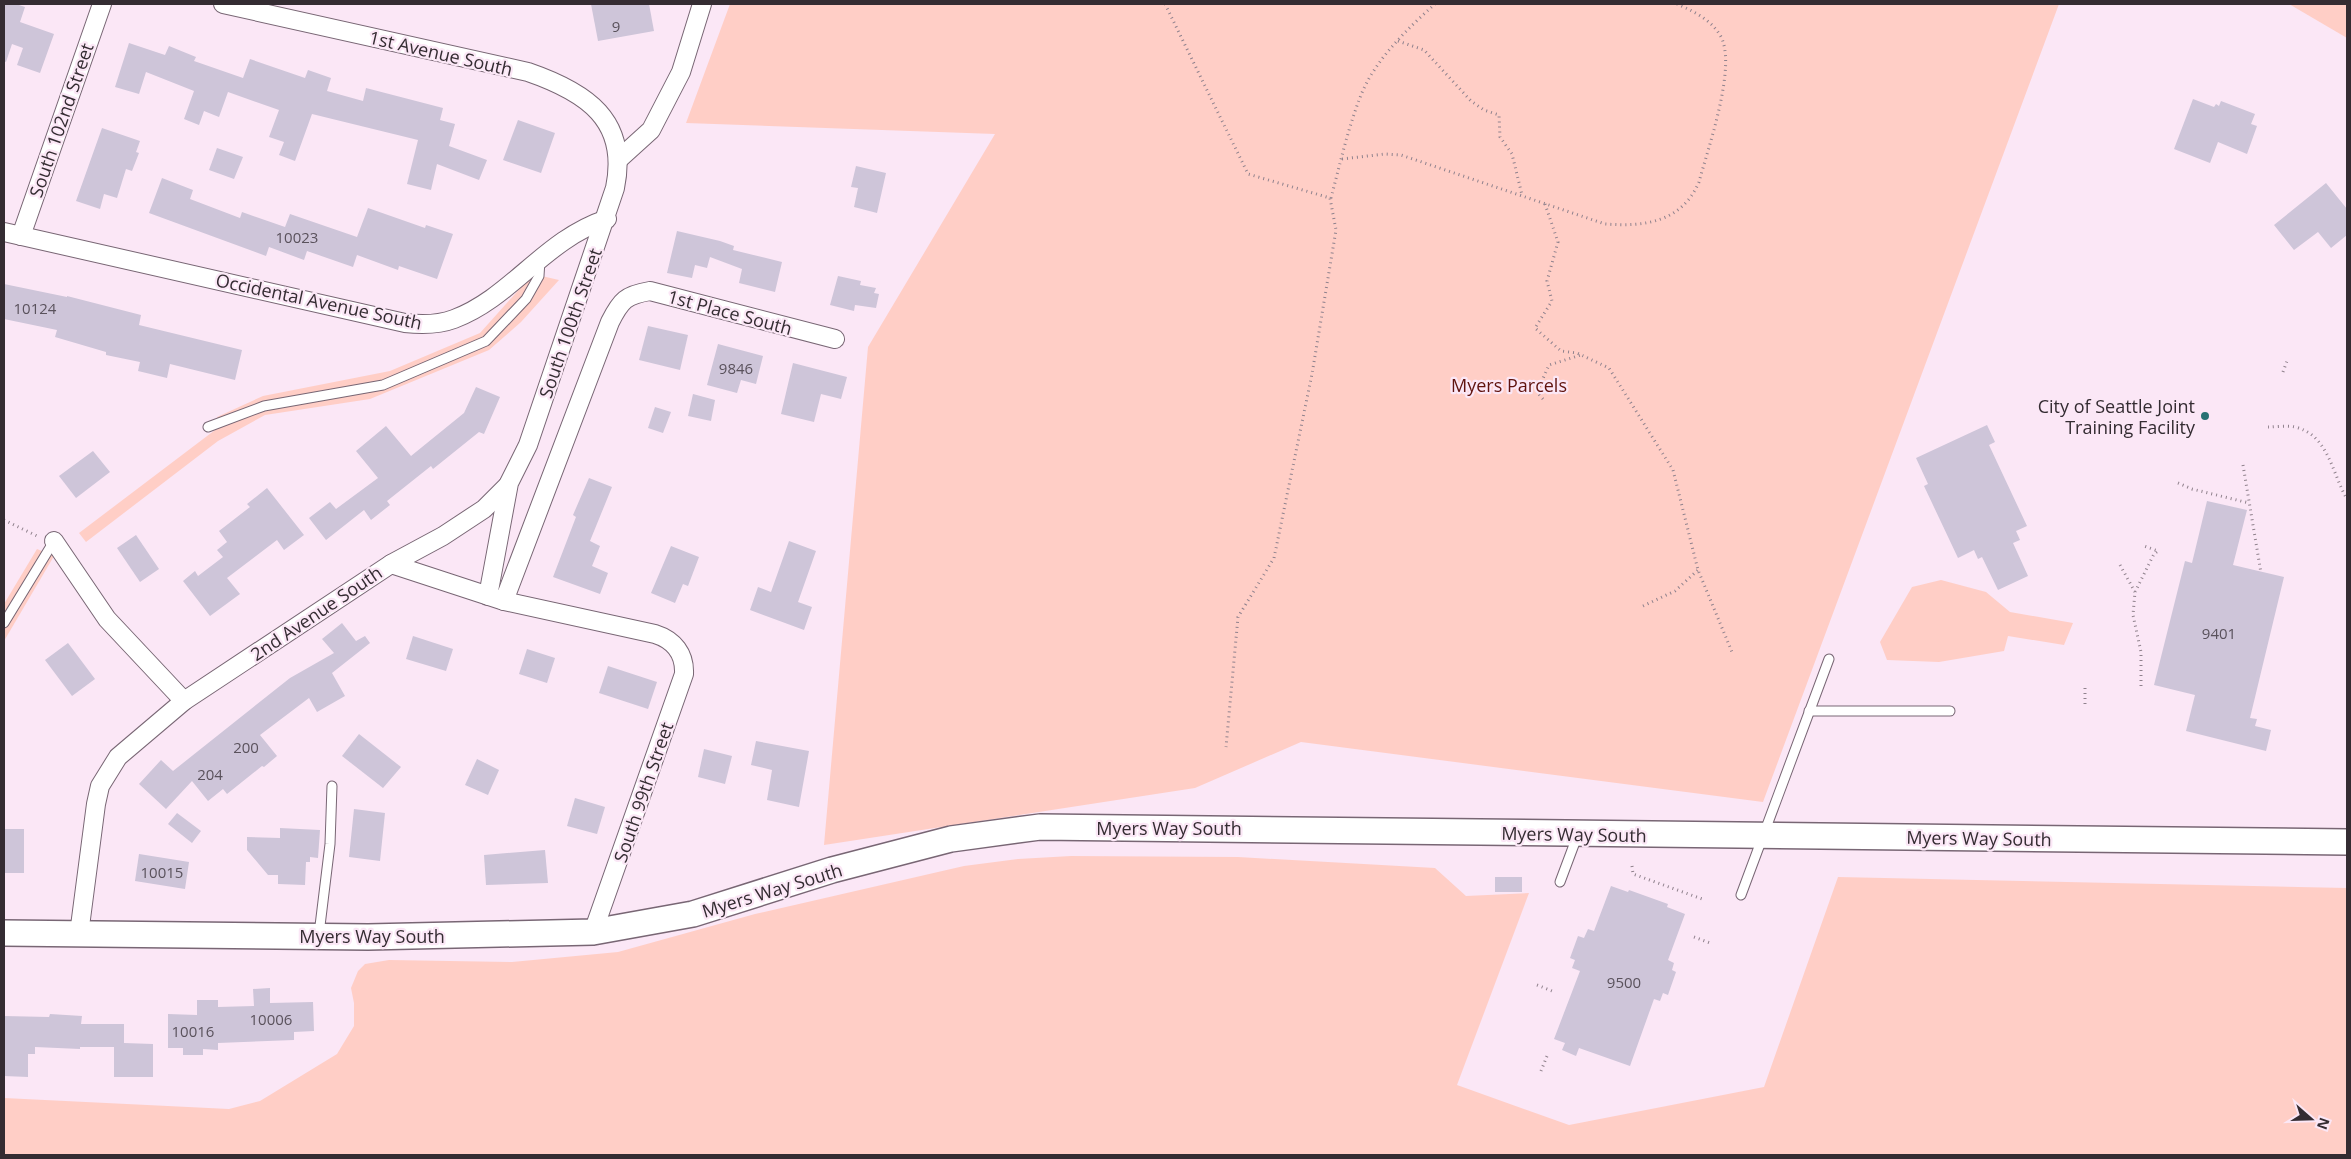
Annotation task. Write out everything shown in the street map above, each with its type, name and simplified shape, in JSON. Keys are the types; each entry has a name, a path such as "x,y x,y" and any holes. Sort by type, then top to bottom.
{"main road":[{"name":"Myers Way South","path":"4,934 319,937 593,932 693,914 841,868 950,839 996,831 1040,827 2347,842"}],"street":[{"name":"South 102nd Street","path":"12,234 102,4"},
{"name":"1st Avenue South","path":"223,4 528,72 546,78 572,91 599,111 613,133 619,159"},
{"path":"619,159 651,130 680,72 702,4"},
{"name":"South 100th Street","path":"496,599 510,483 528,445 606,219 615,188 619,159"},
{"name":"Occidental Avenue South","path":"12,234 405,323 426,325 453,320 478,308 540,258 586,226 606,219"},
{"name":"1st Place South","path":"625,298 635,293 650,291 835,339"},
{"name":"South 100th Street","path":"496,599 610,322 625,298"},
{"name":"South 100th Street","path":"391,564 443,536 484,510 510,483"},
{"path":"54,542 107,619 184,701"},
{"name":"2nd Avenue South","path":"79,934 100,786 118,757 184,701 391,564 496,599 655,634 671,642 680,652"},
{"name":"South 99th Street","path":"593,932 684,674 685,662 680,652"}],"lane":[{"path":"208,426 264,406 383,385 486,341 526,299 538,276 540,258"},
{"path":"4,623 54,542"},
{"path":"1740,895 1829,658"},
{"path":"1809,711 1950,712"},
{"path":"319,937 330,844 332,786"},
{"path":"1560,882 1578,834"}],"path":[{"path":"1165,4 1248,174 1330,199"},
{"path":"1226,747 1238,617 1274,558 1312,374 1336,230 1330,199 1362,94 1381,62 1409,26 1435,4"},
{"path":"1342,159 1386,154 1401,155 1605,224 1630,226 1651,222 1676,212 1694,195 1700,182 1726,76 1726,54 1721,37 1714,27 1698,14 1677,4"},
{"path":"1398,41 1424,50 1472,101 1484,110 1499,115 1500,137 1512,154 1522,196"},
{"path":"1545,204 1558,242 1547,281 1552,301 1535,328 1561,351 1582,355 1609,368 1673,470 1698,570 1732,652"},
{"path":"1543,399 1537,392 1549,365 1582,355"},
{"path":"2283,372 2287,361"},
{"path":"2268,427 2296,427 2318,440 2332,462 2347,500"},
{"path":"2243,465 2261,572"},
{"path":"2178,483 2192,489 2249,503"},
{"path":"4,520 43,540 54,542"},
{"path":"2141,686 2141,652 2133,614 2135,592 2154,554 2158,551 2144,546"},
{"path":"2120,565 2135,592"},
{"path":"1643,606 1675,592 1698,570"},
{"path":"2085,688 2085,704"},
{"path":"1632,866 1633,874 1705,900"},
{"path":"1694,937 1710,943"},
{"path":"1537,985 1552,991"},
{"path":"1541,1071 1547,1056"}],"green space":[{"name":"Myers Parcels","path":"730,4 2059,4 1763,802 1301,742 1195,788 824,845 868,347 995,134 686,123"},
{"path":"2289,4 2347,4 2347,38"},
{"path":"533,274 559,280 521,322 489,350 370,399 265,415 218,441 86,542 79,533 219,427 217,417 263,396 390,371 480,333"},
{"path":"37,549 54,556 4,641 4,604"},
{"path":"1941,580 1986,592 2010,612 2073,623 2064,645 2008,636 2004,651 1939,662 1887,660 1880,642 1912,587"},
{"path":"1071,856 1238,857 1435,868 1466,896 1529,893 1457,1085 1569,1125 1764,1087 1838,877 2347,888 2347,1155 4,1155 4,1098 229,1109 260,1101 337,1054 354,1026 354,1003 351,988 358,971 365,964 389,960 512,962 618,952 755,914 964,866 1018,859"}],"building":[{"path":"4,4 16,4 25,7 20,22 54,34 40,73 17,65 23,48 12,44 6,62 4,61"},
{"path":"591,4 649,4 654,31 598,41"},
{"path":"129,43 165,55 169,46 196,57 194,61 243,78 250,59 305,78 308,70 331,78 327,91 363,101 366,88 443,108 440,120 455,124 449,146 487,160 479,180 437,164 431,190 407,184 418,140 312,114 295,161 279,155 284,142 269,137 279,110 228,92 219,117 204,111 199,125 184,119 194,91 146,72 139,94 115,87"},
{"path":"2193,99 2214,107 2216,104 2219,106 2221,101 2255,114 2251,124 2257,126 2247,154 2218,142 2210,163 2174,149"},
{"path":"518,120 555,133 541,173 503,160"},
{"path":"102,128 140,141 136,152 139,153 132,171 126,169 117,198 104,194 100,209 76,201"},
{"path":"217,148 243,157 234,179 209,170"},
{"path":"856,166 886,173 877,213 854,207 858,188 851,187"},
{"path":"162,178 193,190 190,199 240,218 242,212 285,227 290,214 357,237 368,208 425,228 426,225 453,234 437,279 399,266 398,270 357,255 353,267 307,251 304,260 269,247 266,256 149,213"},
{"path":"2326,183 2347,209 2347,235 2331,248 2318,232 2294,250 2274,225"},
{"path":"677,231 720,241 734,246 733,250 782,262 775,292 739,283 742,269 710,257 707,268 695,265 692,278 667,273"},
{"path":"838,276 861,281 860,285 876,288 874,293 879,294 876,308 855,305 854,311 830,305"},
{"path":"4,284 67,296 141,315 139,325 242,350 235,380 170,364 167,378 138,371 140,362 106,355 106,352 55,337 57,330 4,319"},
{"path":"648,326 688,335 680,370 639,360"},
{"path":"718,344 763,356 756,384 741,380 737,393 707,385"},
{"path":"793,363 847,377 841,399 821,394 814,422 781,414"},
{"path":"476,387 500,397 484,434 479,432 433,469 431,466 387,501 390,505 371,520 364,510 326,540 309,518 330,502 336,509 378,478 356,451 386,426 411,456 464,413"},
{"path":"693,394 715,400 711,421 688,416"},
{"path":"655,407 671,412 663,433 648,428"},
{"path":"1987,425 1995,442 1989,445 2027,526 2016,531 2020,540 2013,543 2028,576 1998,590 1982,557 1978,559 1974,550 1958,558 1924,486 1928,484 1916,458"},
{"path":"93,451 110,472 76,498 59,476"},
{"path":"589,478 612,487 590,541 600,546 592,566 608,573 600,594 553,577 576,517 573,515"},
{"path":"267,488 304,535 284,550 277,540 227,578 240,594 210,616 183,581 195,571 198,576 223,557 217,550 227,542 219,531 250,507 247,504"},
{"path":"2207,501 2247,510 2233,565 2284,577 2250,718 2257,719 2255,726 2271,730 2266,751 2186,731 2195,695 2154,685 2185,561 2192,563"},
{"path":"136,535 159,569 140,582 117,548"},
{"path":"789,541 816,551 798,602 812,607 804,630 750,610 758,587 771,592"},
{"path":"671,546 699,557 688,586 683,584 675,603 651,593"},
{"path":"342,623 356,641 365,636 370,643 332,673 345,696 317,712 309,698 260,735 277,756 264,767 262,766 227,794 223,789 208,801 192,781 166,809 139,784 161,760 173,771 290,678 334,653 322,639"},
{"path":"413,636 453,649 446,671 406,659"},
{"path":"68,643 95,679 72,696 45,660"},
{"path":"527,649 555,658 547,683 519,674"},
{"path":"608,666 657,682 648,709 599,693"},
{"path":"359,734 401,767 383,788 342,756"},
{"path":"756,741 809,751 799,807 767,800 772,770 751,765"},
{"path":"704,749 732,756 725,784 698,777"},
{"path":"477,759 499,770 488,795 465,785"},
{"path":"575,798 605,807 597,834 567,826"},
{"path":"354,809 385,813 380,861 349,857"},
{"path":"177,813 201,831 192,843 168,824"},
{"path":"280,828 320,830 318,858 310,857 310,862 306,862 305,885 278,884 278,875 268,875 247,850 247,837 280,838"},
{"path":"4,829 24,829 24,873 4,873"},
{"path":"545,850 548,883 486,885 484,855"},
{"path":"139,854 189,862 185,889 135,881"},
{"path":"1495,877 1522,877 1522,892 1495,892"},
{"path":"1611,886 1628,892 1629,890 1668,904 1667,907 1685,914 1668,960 1674,963 1672,970 1676,972 1668,995 1663,993 1660,1001 1654,999 1630,1066 1579,1048 1576,1056 1562,1050 1565,1043 1554,1039 1580,971 1572,968 1575,960 1570,958 1578,936 1584,938 1588,929 1594,931"},
{"path":"270,988 270,1003 313,1002 314,1031 294,1032 294,1040 218,1043 218,1050 203,1049 203,1055 183,1055 183,1048 168,1048 168,1014 197,1015 197,1000 218,1000 218,1007 254,1006 253,989"},
{"path":"50,1014 82,1016 81,1024 124,1024 124,1043 153,1044 153,1077 114,1077 114,1047 80,1047 80,1049 35,1047 35,1054 28,1054 28,1077 4,1076 4,1016 49,1017"}],"place":[{"name":"City of Seattle Joint Training Facility","path":"2205,416"}]}
